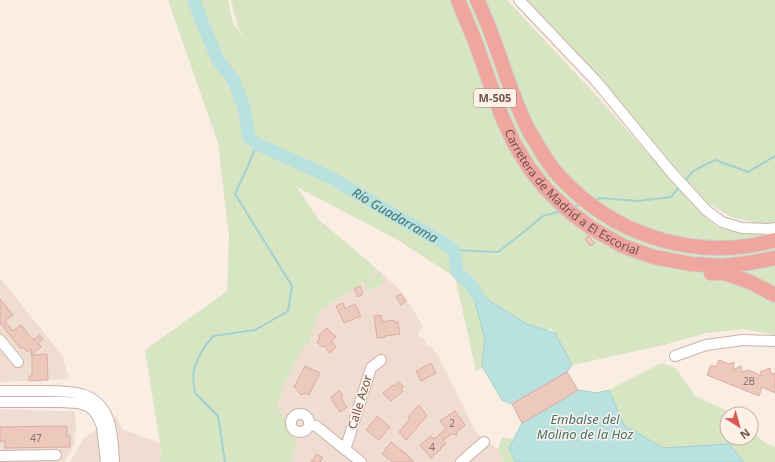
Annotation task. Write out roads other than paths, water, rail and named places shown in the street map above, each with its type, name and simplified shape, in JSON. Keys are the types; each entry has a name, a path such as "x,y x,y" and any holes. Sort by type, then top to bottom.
{"highway":[{"name":"Carretera de Madrid a El Escorial","path":"458,0 475,41 502,117 514,144 529,168 546,189 571,213 593,229 623,246 654,257 691,264 722,266 775,258"},
{"name":"Carretera de Madrid a El Escorial","path":"477,0 492,34 518,110 544,156 558,176 580,197 602,213 623,225 655,238 684,245 714,248 744,246 775,240"},
{"name":"M-505","path":"623,246 641,258 670,267 724,273 750,282 775,295"}],"street":[{"path":"519,0 596,82 671,172 706,210 722,222 742,228 775,228"},
{"path":"675,356 706,345 743,340 775,341"},
{"path":"1,343 18,362"},
{"name":"Calle Azor","path":"345,450 370,368 381,360"},
{"path":"0,391 60,391 73,392 88,396 97,402 109,420 114,462"},
{"path":"0,402 61,402 78,403 88,406 94,411 102,427 106,462"},
{"name":"Calle Azor","path":"309,425 316,426 361,462"},
{"path":"461,462 484,442"},
{"path":"0,456 56,455"}],"water":[{"path":"470,284 490,301 527,324 555,333 572,365 567,372 512,404 502,400 482,366 485,339"},
{"name":"Embalse del Molino de la Hoz","path":"578,390 597,393 609,390 624,425 663,448 719,445 719,446 731,446 744,462 515,462 509,448 522,423"}],"waterway":[{"name":"Río Guadarrama","path":"194,0 218,60 234,81 244,108 249,138 257,144 330,177 454,250 457,272 470,284 479,298"},
{"path":"225,462 218,416 195,393 193,376 197,361 204,347 213,336 255,330 288,311 292,286 235,194 257,144"},
{"path":"684,182 693,171 715,160 748,172 775,156"},
{"path":"594,200 601,198 638,201 671,197 680,186"},
{"path":"573,207 582,204"},
{"path":"454,250 498,252 543,216 561,211"}]}
